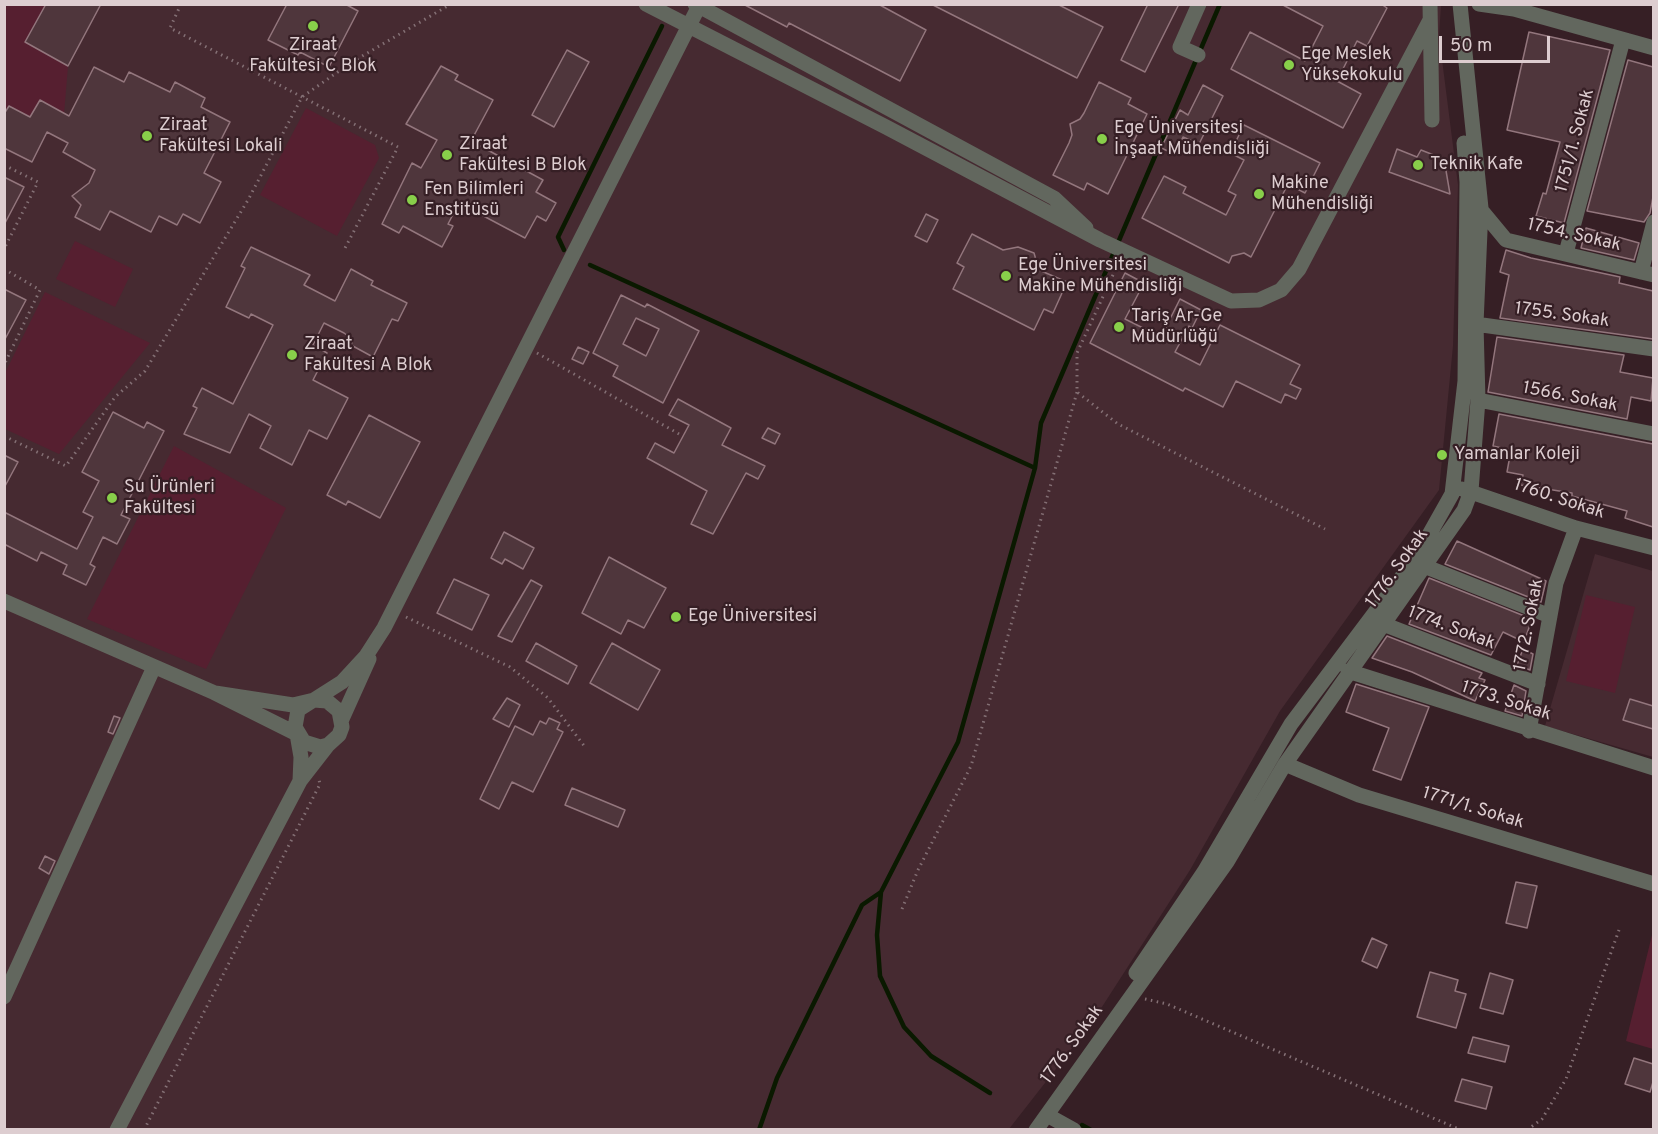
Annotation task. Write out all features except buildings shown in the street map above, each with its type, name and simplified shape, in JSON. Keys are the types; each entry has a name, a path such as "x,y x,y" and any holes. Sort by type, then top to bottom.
{"street":[{"path":"646,4 1113,246 1231,301 1259,300 1281,290 1299,269 1430,20"},
{"path":"1198,55 1180,47 1199,4"},
{"path":"1430,4 1432,120"},
{"name":"1776. Sokak","path":"1036,1130 1127,995 1204,872 1291,724 1416,558 1452,494 1481,207 1460,4"},
{"path":"1479,4 1514,9 1653,48"},
{"path":"117,1130 300,781 328,745 339,735 342,719 379,637 528,348 698,5 1054,198 1113,246"},
{"name":"1751/1. Sokak","path":"1566,254 1623,40"},
{"name":"1776. Sokak","path":"1127,995 1227,862 1285,764 1348,671 1464,510 1471,491 1478,400 1471,323 1462,119 1469,95"},
{"path":"886,127 894,111"},
{"path":"957,166 966,150"},
{"name":"1754. Sokak","path":"1467,199 1481,207 1506,240 1647,274"},
{"path":"1647,274 1653,222"},
{"name":"1755. Sokak","path":"1471,323 1653,349"},
{"name":"1566. Sokak","path":"1478,400 1653,434"},
{"name":"1760. Sokak","path":"1453,487 1471,491 1576,528 1653,549"},
{"name":"1772. Sokak","path":"1529,730 1556,583 1576,528"},
{"path":"1424,566 1550,616"},
{"path":"4,601 215,693 297,735 311,746 328,745"},
{"name":"1774. Sokak","path":"1383,624 1538,684"},
{"path":"300,781 301,757 295,718 298,710 342,682 366,656 379,637"},
{"path":"4,997 154,667"},
{"name":"1773. Sokak","path":"1348,671 1653,768"},
{"path":"215,693 293,705 314,700 327,701 333,705 342,719"},
{"name":"1771/1. Sokak","path":"1285,764 1359,795 1653,884"},
{"path":"1047,1115 1074,1130"}],"path":[{"path":"181,4 170,28 398,147 344,250"},
{"path":"4,436 66,466 115,397 145,371 248,200 302,97 352,62 451,4"},
{"path":"4,165 38,182 4,249"},
{"path":"902,909 918,870 971,766 1077,392 1077,353 1113,246"},
{"path":"4,269 40,290 4,365"},
{"path":"528,348 679,434"},
{"path":"1077,392 1118,424 1325,529"},
{"path":"393,611 510,667 548,698 585,747"},
{"path":"144,1130 320,784 313,764"},
{"path":"1527,1130 1542,1119 1566,1078 1619,930"},
{"path":"1127,995 1167,1004 1461,1130"}],"shaded area":[{"name":"Ege Üniversitesi","path":"5,5 1441,5 1439,36 1458,185 1453,346 1439,490 1280,711 1190,870 1091,1024 1009,1129 5,1130"},
{"path":"5,5 46,5 25,42 68,66 64,114 30,117 5,114"},
{"path":"306,108 375,145 379,158 337,236 260,195"},
{"path":"75,241 133,269 115,307 56,279"},
{"path":"45,292 150,343 59,454 5,429 5,373"},
{"path":"174,446 286,508 206,669 87,619"},
{"path":"1595,554 1653,571 1653,757 1545,726"},
{"path":"1586,595 1635,607 1615,693 1566,681"},
{"path":"1653,931 1653,1049 1626,1041"}],"waterway":[{"path":"990,1093 931,1056 904,1027 880,976 877,935 881,892 958,742 1035,468 1041,423 1220,4"},
{"path":"564,250 558,237 662,26"},
{"path":"590,265 1035,468"},
{"path":"759,1130 777,1078 862,905 881,892"},
{"path":"1082,1125 1091,1130"}],"place":[{"name":"Ziraat Fakültesi C Blok","path":"313,26"},
{"name":"Ege Meslek Yüksekokulu","path":"1289,65"},
{"name":"Ziraat Fakültesi Lokali","path":"147,136"},
{"name":"Ege Üniversitesi İnşaat Mühendisliği","path":"1102,139"},
{"name":"Ziraat Fakültesi B Blok","path":"447,155"},
{"name":"Teknik Kafe","path":"1418,165"},
{"name":"Makine Mühendisliği","path":"1259,194"},
{"name":"Fen Bilimleri Enstitüsü","path":"412,200"},
{"name":"Ege Üniversitesi Makine Mühendisliği","path":"1006,276"},
{"name":"Tariş Ar-Ge Müdürlüğü","path":"1119,327"},
{"name":"Ziraat Fakültesi A Blok","path":"292,355"},
{"name":"Yamanlar Koleji","path":"1442,455"},
{"name":"Su Ürünleri Fakültesi","path":"112,498"},
{"name":"Ege Üniversitesi","path":"676,617"}]}
